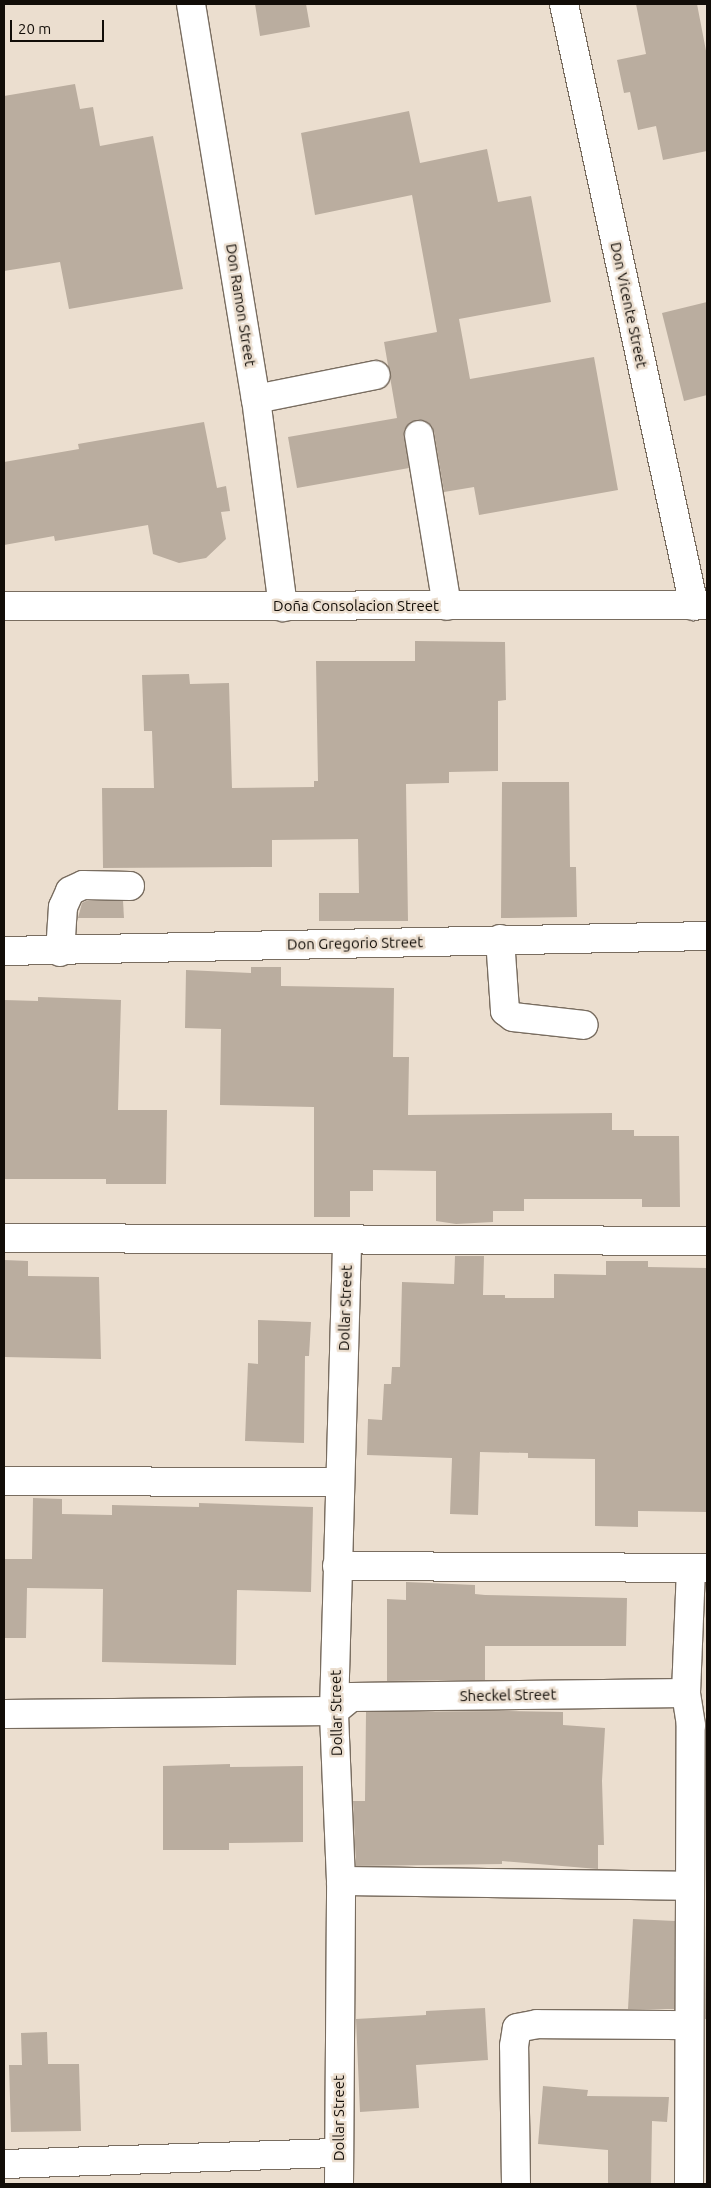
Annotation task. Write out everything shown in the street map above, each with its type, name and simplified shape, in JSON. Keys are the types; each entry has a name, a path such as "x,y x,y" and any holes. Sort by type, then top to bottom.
{"street":[{"name":"Don Ramon Street","path":"191,4 256,399 283,607"},
{"name":"Don Vicente Street","path":"564,4 701,606"},
{"path":"256,399 376,375"},
{"path":"419,435 447,606"},
{"name":"Doña Consolacion Street","path":"4,606 701,606"},
{"path":"60,952 63,907 70,891 83,885 130,886"},
{"name":"Don Gregorio Street","path":"4,951 60,952 707,936"},
{"path":"500,940 505,1012 513,1017 584,1025"},
{"path":"4,1238 347,1241 707,1241"},
{"name":"Dollar Street","path":"339,2184 341,1881 334,1711 338,1482 347,1241"},
{"path":"4,1481 338,1482"},
{"path":"337,1566 699,1569 686,1693 699,1725 695,1897 688,2025 689,2184"},
{"name":"Sheckel Street","path":"334,1711 351,1697 686,1693"},
{"path":"4,1714 334,1711"},
{"path":"341,1881 695,1897"},
{"path":"516,2184 514,2046 518,2028 537,2024 688,2025"},
{"path":"4,2164 339,2153"}],"building":[{"path":"255,4 306,4 310,27 260,36"},
{"path":"636,4 697,4 707,56 707,151 663,160 656,126 638,130 630,92 624,93 617,60 646,54"},
{"path":"75,84 80,109 93,107 100,146 153,136 183,289 69,309 60,262 4,271 4,96"},
{"path":"409,111 420,163 487,149 498,202 531,196 551,302 459,319 470,379 594,357 618,490 479,515 474,487 444,492 434,432 431,425 417,420 404,430 409,468 297,488 288,437 397,418 384,342 437,332 412,195 315,215 301,133"},
{"path":"707,302 707,395 684,401 662,313"},
{"path":"204,422 217,488 226,486 230,511 221,512 226,539 206,558 179,563 153,554 148,525 55,541 54,536 4,545 4,462 79,449 78,444"},
{"path":"415,641 505,642 506,700 498,701 498,771 449,772 449,783 406,784 408,921 319,921 319,893 359,893 358,839 272,840 272,867 103,868 102,788 154,788 152,731 144,731 142,675 189,674 190,684 229,683 232,788 314,787 314,781 318,781 316,661 415,661"},
{"path":"502,782 569,782 570,867 576,867 577,917 501,918"},
{"path":"86,901 123,901 124,918 78,918 82,903"},
{"path":"251,967 281,967 281,986 394,988 393,1057 409,1057 408,1115 612,1113 612,1130 634,1130 634,1136 679,1136 680,1207 642,1207 642,1199 524,1199 524,1211 493,1211 493,1222 456,1224 436,1221 436,1171 373,1170 373,1191 350,1191 350,1217 314,1217 314,1107 220,1105 221,1029 185,1028 186,970 251,973"},
{"path":"38,997 121,1000 118,1110 167,1110 166,1184 106,1184 106,1179 4,1179 4,1000 38,1001"},
{"path":"455,1256 484,1256 483,1295 505,1295 505,1298 554,1298 554,1274 606,1275 606,1261 648,1261 648,1267 707,1268 707,1512 638,1511 638,1527 595,1526 595,1459 528,1458 528,1453 480,1452 478,1515 450,1514 452,1458 367,1455 368,1419 382,1420 384,1384 391,1384 392,1367 400,1367 402,1282 454,1284"},
{"path":"4,1260 28,1261 28,1276 99,1277 101,1359 4,1357"},
{"path":"258,1320 311,1322 309,1356 305,1356 304,1443 245,1441 248,1363 258,1364"},
{"path":"33,1498 62,1499 62,1514 112,1515 112,1505 199,1507 199,1503 313,1507 311,1592 237,1590 236,1665 102,1662 103,1589 27,1588 26,1638 4,1638 4,1559 32,1559"},
{"path":"406,1582 475,1585 475,1594 485,1595 627,1598 626,1646 485,1646 485,1680 387,1681 387,1599 406,1600"},
{"path":"366,1712 563,1712 563,1725 605,1728 602,1781 604,1845 598,1845 598,1869 502,1861 502,1864 356,1866 353,1801 365,1801"},
{"path":"230,1764 230,1767 303,1766 303,1842 229,1843 229,1850 163,1850 163,1766"},
{"path":"633,1919 675,1921 674,2009 628,2009"},
{"path":"706,1923 707,2019 705,2019"},
{"path":"485,2008 488,2060 416,2065 419,2108 360,2112 356,2019 426,2015 426,2011"},
{"path":"47,2032 48,2064 79,2064 81,2131 11,2132 9,2065 22,2065 21,2033"},
{"path":"543,2086 588,2090 587,2096 669,2097 667,2122 652,2121 651,2184 608,2184 608,2150 538,2144"}]}
